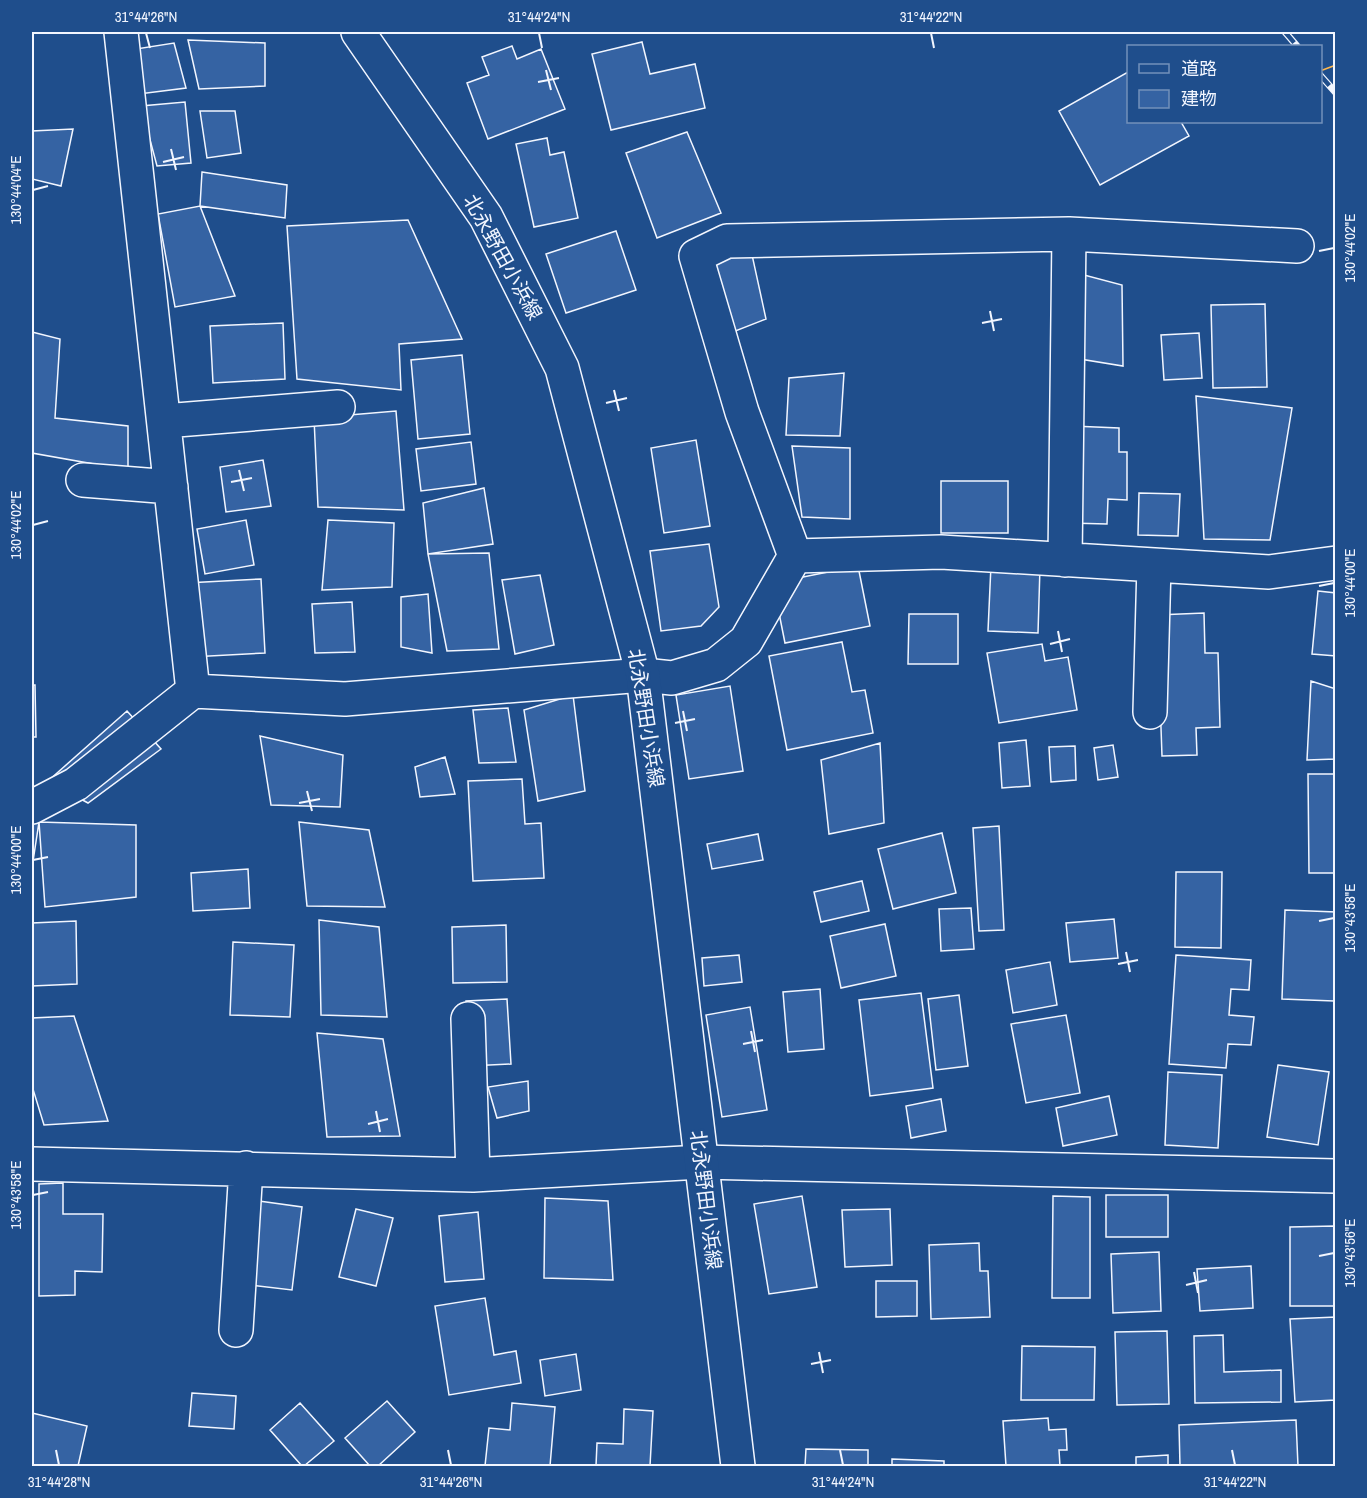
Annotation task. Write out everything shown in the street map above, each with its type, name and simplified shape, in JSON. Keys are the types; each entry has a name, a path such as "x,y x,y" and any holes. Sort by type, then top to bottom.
{"street":[{"path":"121,32 194,691"},
{"name":"北永野田小浜線","path":"358,32 486,217 562,368 643,675 738,1467"},
{"path":"795,556 742,412 696,256 728,241 1069,234 1297,246"},
{"path":"1065,560 1069,234"},
{"path":"164,421 338,407"},
{"path":"83,480 171,487"},
{"path":"795,556 941,552 1269,572 1335,563"},
{"path":"32,807 76,784 194,691 345,699 643,675 672,678 716,665 746,641 795,556"},
{"path":"1150,712 1154,565"},
{"path":"468,1019 474,1174"},
{"path":"32,1164 474,1174 701,1162 1335,1176"},
{"path":"236,1330 246,1168"}],"building":[{"path":"188,40 265,43 265,86 199,89"},
{"path":"642,42 650,74 695,64 705,108 611,130 592,54"},
{"path":"174,43 186,88 139,94 123,51"},
{"path":"512,46 517,59 541,49 565,109 488,139 467,83 489,75 482,57"},
{"path":"1127,73 1127,123 1182,123 1189,136 1100,185 1059,111"},
{"path":"185,102 191,163 157,166 141,106"},
{"path":"200,111 235,111 241,153 207,158"},
{"path":"73,129 61,186 32,179 32,131"},
{"path":"687,132 721,213 657,238 626,153"},
{"path":"547,138 550,155 564,152 578,218 534,227 516,144"},
{"path":"202,172 287,185 285,218 200,206"},
{"path":"200,206 235,296 175,307 158,214"},
{"path":"408,220 462,339 399,344 401,390 297,379 287,226"},
{"path":"616,231 636,290 566,313 546,254"},
{"path":"749,241 766,319 720,337 700,269"},
{"path":"1069,271 1122,285 1123,366 1080,359"},
{"path":"1265,304 1267,387 1213,388 1211,305"},
{"path":"283,323 285,379 213,383 210,326"},
{"path":"32,332 60,339 55,418 128,426 128,470 32,453"},
{"path":"1199,333 1202,378 1164,380 1161,335"},
{"path":"462,355 470,434 418,439 411,360"},
{"path":"844,373 840,436 786,435 789,378"},
{"path":"1196,396 1292,408 1270,540 1204,539"},
{"path":"396,411 404,510 318,507 314,418"},
{"path":"1072,426 1119,428 1119,452 1127,452 1127,500 1108,499 1107,524 1069,523"},
{"path":"696,440 710,526 664,533 651,448"},
{"path":"471,442 476,484 421,491 416,449"},
{"path":"792,446 850,448 850,519 802,517"},
{"path":"263,460 271,506 226,512 220,467"},
{"path":"941,481 1008,481 1008,533 941,533"},
{"path":"484,488 493,544 428,554 423,503"},
{"path":"1139,493 1180,494 1178,536 1138,535"},
{"path":"246,520 254,565 205,574 197,529"},
{"path":"328,520 394,523 392,587 322,590"},
{"path":"709,544 719,607 701,626 661,631 650,551"},
{"path":"489,553 499,649 447,651 428,554"},
{"path":"991,565 1040,567 1038,633 988,631"},
{"path":"858,566 870,626 785,643 773,583"},
{"path":"540,575 554,645 515,654 502,580"},
{"path":"261,579 265,653 191,657 186,583"},
{"path":"1318,591 1336,593 1336,656 1312,654"},
{"path":"428,594 432,653 401,647 401,597"},
{"path":"352,602 355,652 315,653 312,604"},
{"path":"1204,613 1205,653 1218,653 1220,727 1196,728 1197,755 1162,756 1157,615"},
{"path":"909,614 958,614 958,664 908,664"},
{"path":"842,642 852,692 865,690 873,733 787,750 769,656"},
{"path":"1042,644 1045,661 1068,657 1077,710 999,723 987,653"},
{"path":"1311,681 1336,689 1336,759 1307,760"},
{"path":"32,685 35,685 36,737 32,737"},
{"path":"730,686 743,771 689,779 676,695"},
{"path":"573,695 585,791 538,801 524,710"},
{"path":"508,708 516,762 479,763 473,710"},
{"path":"127,711 161,749 88,803 48,781"},
{"path":"260,736 343,755 340,807 271,805"},
{"path":"1026,740 1030,786 1002,788 999,743"},
{"path":"880,743 884,823 829,834 821,760"},
{"path":"1113,745 1118,777 1098,780 1094,748"},
{"path":"1075,746 1076,780 1051,782 1049,747"},
{"path":"445,757 455,794 420,797 415,767"},
{"path":"1308,774 1336,774 1336,873 1309,873"},
{"path":"522,779 525,824 541,823 544,878 473,881 468,781"},
{"path":"32,821 39,822 32,868"},
{"path":"39,822 136,825 136,897 45,907"},
{"path":"299,822 369,830 385,907 307,906"},
{"path":"999,826 1004,930 979,931 973,828"},
{"path":"942,833 956,893 893,909 878,849"},
{"path":"758,834 763,860 712,869 707,844"},
{"path":"248,869 250,908 193,911 191,873"},
{"path":"1176,872 1222,872 1221,948 1175,947"},
{"path":"862,881 869,911 821,922 814,892"},
{"path":"971,908 974,949 941,951 939,909"},
{"path":"1285,910 1336,912 1334,1001 1282,999"},
{"path":"1114,919 1118,958 1070,962 1066,923"},
{"path":"319,920 379,927 387,1017 321,1015"},
{"path":"76,921 77,984 32,986 32,923"},
{"path":"885,924 896,976 841,988 830,936"},
{"path":"506,925 507,982 453,983 452,927"},
{"path":"233,942 294,945 290,1017 230,1015"},
{"path":"739,955 742,982 704,986 702,958"},
{"path":"1176,955 1251,960 1249,990 1231,989 1229,1015 1254,1017 1251,1045 1228,1044 1226,1068 1169,1064"},
{"path":"1050,962 1057,1005 1013,1013 1006,970"},
{"path":"820,989 824,1049 788,1052 783,992"},
{"path":"921,993 933,1088 870,1096 859,1000"},
{"path":"959,995 968,1066 936,1070 928,999"},
{"path":"507,999 511,1064 469,1066 466,1001"},
{"path":"750,1007 767,1110 722,1117 706,1015"},
{"path":"1066,1015 1080,1093 1026,1103 1011,1024"},
{"path":"74,1016 108,1121 44,1125 32,1086 32,1018"},
{"path":"317,1033 383,1039 400,1136 327,1137"},
{"path":"1278,1065 1329,1072 1318,1145 1267,1137"},
{"path":"1168,1072 1222,1075 1218,1148 1165,1145"},
{"path":"528,1081 529,1111 497,1118 488,1087"},
{"path":"1109,1096 1117,1135 1063,1146 1056,1108"},
{"path":"941,1099 946,1131 911,1138 906,1106"},
{"path":"63,1183 63,1214 103,1214 102,1272 75,1271 75,1295 39,1296 39,1184"},
{"path":"1106,1195 1168,1195 1168,1237 1106,1237"},
{"path":"802,1196 817,1287 769,1294 754,1204"},
{"path":"1053,1196 1090,1197 1090,1298 1052,1298"},
{"path":"545,1198 608,1201 613,1280 544,1278"},
{"path":"259,1201 302,1207 292,1290 249,1285"},
{"path":"356,1209 393,1218 376,1286 339,1277"},
{"path":"890,1209 892,1265 845,1267 842,1210"},
{"path":"478,1212 484,1279 445,1282 439,1216"},
{"path":"1334,1226 1335,1306 1290,1306 1290,1227"},
{"path":"979,1243 980,1271 988,1271 990,1317 931,1319 929,1245"},
{"path":"1159,1252 1161,1311 1113,1313 1111,1254"},
{"path":"1251,1266 1253,1308 1200,1311 1197,1269"},
{"path":"876,1281 917,1281 917,1316 876,1317"},
{"path":"485,1298 494,1355 516,1351 521,1383 449,1395 435,1306"},
{"path":"1336,1317 1336,1400 1295,1402 1290,1319"},
{"path":"1167,1331 1169,1404 1117,1405 1115,1332"},
{"path":"1223,1335 1224,1372 1281,1370 1281,1402 1195,1403 1194,1336"},
{"path":"1022,1346 1095,1347 1094,1400 1021,1400"},
{"path":"576,1354 581,1390 545,1396 540,1360"},
{"path":"192,1393 236,1396 234,1429 189,1426"},
{"path":"387,1401 415,1432 378,1466 370,1466 345,1438"},
{"path":"300,1403 334,1441 304,1466 270,1430"},
{"path":"512,1403 555,1407 550,1466 485,1466 489,1428 510,1430"},
{"path":"624,1409 653,1411 650,1466 596,1466 597,1443 623,1444"},
{"path":"32,1413 87,1426 78,1466 32,1466"},
{"path":"1048,1418 1049,1430 1066,1429 1067,1450 1059,1450 1060,1466 1006,1466 1003,1421"},
{"path":"1296,1420 1298,1466 1180,1466 1179,1425"},
{"path":"806,1449 868,1450 868,1466 805,1466"},
{"path":"1168,1455 1168,1466 1136,1466 1136,1457"},
{"path":"892,1459 944,1461 944,1466 892,1466"}],"railway":[{"path":"1285,32 1296,45"},
{"path":"1322,77 1336,93"}],"power":[{"path":"1322,70 1336,65"}]}
